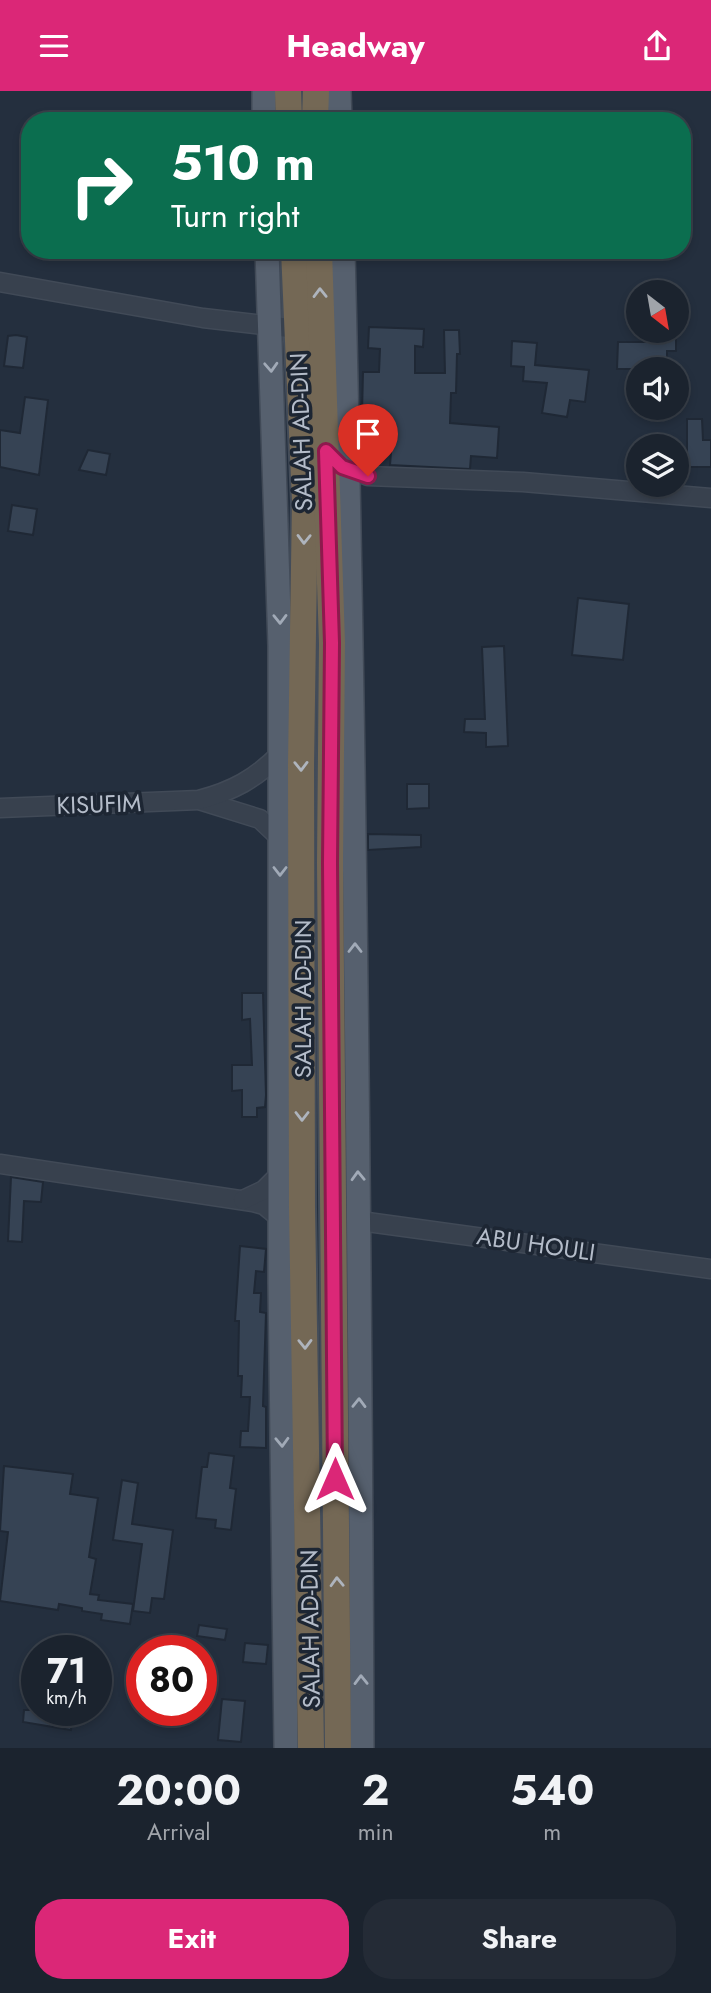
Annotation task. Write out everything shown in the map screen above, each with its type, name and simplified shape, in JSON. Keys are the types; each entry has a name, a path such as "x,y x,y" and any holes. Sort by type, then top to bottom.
{"highway":[{"path":"288,91 289,112"},
{"path":"315,112 316,91"},
{"name":"SALAH AD-DIN","path":"295,259 304,501 301,765 302,1208 311,1748"},
{"name":"SALAH AD-DIN","path":"319,259 332,643 330,863 338,1748"},
{"path":"309,1637 320,1632 338,1640"}],"main road":[{"path":"264,91 264,112"},
{"path":"340,91 340,112"},
{"path":"267,259 279,569 280,1218 286,1748"},
{"path":"343,259 360,1221 362,1748"}],"street":[{"path":"0,282 203,318 298,329"},
{"path":"326,451 336,463 349,471 368,476 523,482 711,498"},
{"name":"KISUFIM","path":"0,807 199,800 229,792 249,782 280,754"},
{"name":"KISUFIM","path":"199,800 260,819 280,838"},
{"path":"0,1164 243,1200 264,1205 280,1218"},
{"path":"243,1200 264,1190 281,1173"},
{"name":"ABU HOULI","path":"360,1221 711,1269"}],"building":[{"path":"369,327 424,329 423,347 415,346 415,373 445,373 444,330 459,330 460,354 457,354 456,393 451,393 450,423 499,427 497,458 471,456 470,469 390,465 391,453 361,453 363,372 379,372 380,349 368,348"},
{"path":"8,336 27,337 23,368 4,366"},
{"path":"512,341 537,343 535,365 589,370 585,402 570,400 567,417 542,413 547,383 523,381 524,367 511,366"},
{"path":"618,342 676,343 676,351 667,351 667,357 626,357 626,369 617,369"},
{"path":"25,397 48,400 39,475 0,467 0,430 20,433"},
{"path":"702,419 703,440 711,440 711,467 689,467 687,420"},
{"path":"88,450 110,454 106,475 79,470"},
{"path":"12,505 37,509 33,535 8,531"},
{"path":"578,598 629,604 623,660 572,655"},
{"path":"504,646 508,746 486,747 486,733 464,732 465,719 485,719 482,647"},
{"path":"407,784 429,784 429,808 407,809"},
{"path":"368,834 421,835 421,847 368,850"},
{"path":"242,993 263,993 266,1095 265,1107 257,1108 257,1117 242,1117 242,1090 232,1091 232,1065 252,1065 250,1019 242,1020"},
{"path":"11,1177 43,1182 41,1202 24,1201 22,1242 8,1241"},
{"path":"240,1246 266,1249 264,1272 256,1271 254,1293 261,1293 260,1312 266,1313 263,1406 266,1407 266,1448 240,1447 241,1431 248,1431 250,1397 241,1397 242,1376 238,1376 239,1321 235,1321"},
{"path":"209,1453 234,1456 230,1488 236,1489 231,1530 215,1528 216,1520 196,1518 202,1467 207,1467"},
{"path":"4,1466 73,1474 70,1494 98,1498 89,1557 96,1559 90,1594 99,1595 98,1600 133,1604 130,1624 101,1620 102,1614 82,1611 82,1608 59,1604 58,1610 0,1601 8,1532 0,1531"},
{"path":"122,1480 138,1483 132,1524 173,1530 164,1599 152,1598 150,1613 133,1611 142,1544 113,1540"},
{"path":"199,1625 227,1629 225,1640 217,1639 217,1635 197,1635"},
{"path":"245,1643 268,1645 266,1664 243,1662"},
{"path":"222,1699 245,1701 241,1742 218,1740"},
{"path":"47,1726 71,1726 71,1730"}],"route":[{"path":"335,1479 334,1088 330,863 332,643 326,451 342,467 368,476"}]}
